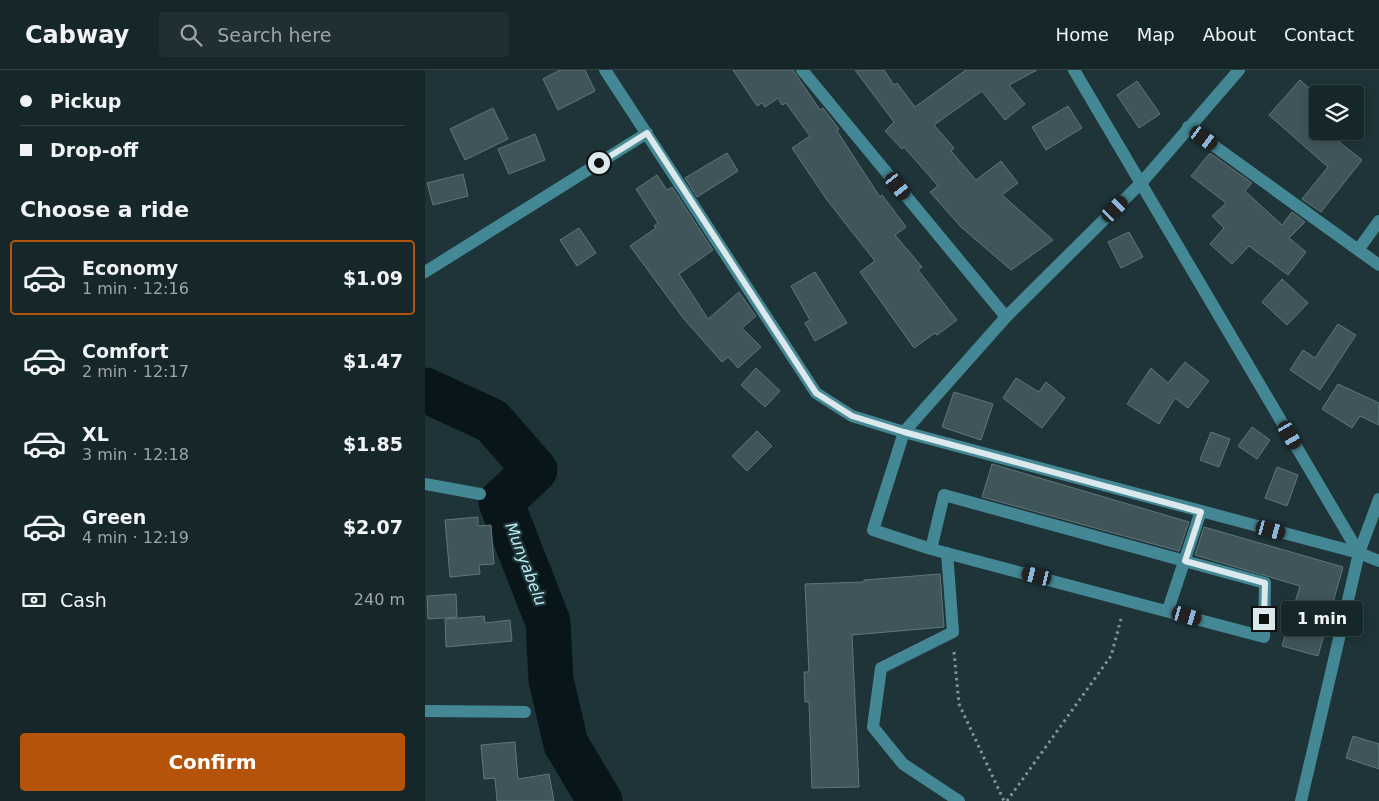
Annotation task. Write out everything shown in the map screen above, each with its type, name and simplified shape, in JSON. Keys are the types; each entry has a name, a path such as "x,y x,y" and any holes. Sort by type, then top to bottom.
{"street":[{"path":"605,70 816,393 852,416 904,432 1359,553 1379,561"},
{"path":"802,70 1006,317"},
{"path":"1074,70 1142,182 1359,553"},
{"path":"931,549 945,495 1265,583 1264,637 1127,599 931,549 873,530 904,432 1006,317 1142,182 1239,70"},
{"path":"1188,127 1379,266"},
{"path":"425,272 647,133"},
{"path":"1358,250 1379,222"},
{"path":"425,484 480,494"},
{"path":"1301,801 1359,553 1379,499"},
{"path":"1168,610 1201,512"},
{"path":"947,553 953,632 881,668 873,727 903,764 959,801"},
{"path":"425,711 525,712"}],"path":[{"path":"953,632 959,704 1005,801 1111,656 1127,599"}],"building":[{"path":"560,70 585,70 595,91 558,110 543,79"},
{"path":"733,70 793,70 820,110 823,108 839,129 837,131 880,197 882,195 906,227 895,235 922,267 918,270 957,320 937,335 935,333 914,348 860,272 875,261 827,200 792,148 810,136 786,103 782,105 778,98 765,107 762,103 757,106"},
{"path":"855,70 884,70 894,85 897,83 915,107 966,70 1037,70 1009,85 1025,104 1005,120 982,91 934,125 954,148 951,151 976,180 1001,161 1018,183 1002,195 1053,240 1011,270 961,227 930,192 938,186 904,147 902,149 885,131 894,122"},
{"path":"1300,80 1309,88 1309,140 1341,140 1339,142 1362,160 1321,212 1302,199 1328,167 1269,115"},
{"path":"1137,81 1160,114 1139,128 1117,95"},
{"path":"1068,106 1082,128 1046,150 1032,127"},
{"path":"493,108 508,139 465,160 450,129"},
{"path":"535,134 545,160 509,174 498,149"},
{"path":"727,153 738,171 697,197 685,178"},
{"path":"1210,153 1252,183 1245,191 1282,225 1292,212 1305,222 1289,238 1306,252 1288,275 1249,246 1232,264 1210,244 1224,228 1212,216 1226,203 1191,176"},
{"path":"463,174 468,196 433,205 427,183"},
{"path":"657,175 667,190 672,187 713,250 679,274 708,319 739,292 756,316 742,328 761,347 738,368 728,357 722,362 684,319 630,246 656,228 654,226 658,223 636,189"},
{"path":"579,228 596,253 577,266 560,240"},
{"path":"1129,232 1143,257 1121,268 1108,242"},
{"path":"815,272 847,323 815,341 805,323 810,320 791,286"},
{"path":"1282,279 1308,303 1287,325 1262,302"},
{"path":"1338,324 1356,335 1320,390 1290,370 1303,350 1315,358"},
{"path":"1185,362 1209,381 1188,408 1175,398 1159,424 1127,404 1151,368 1168,383"},
{"path":"756,368 780,391 765,407 741,385"},
{"path":"1016,378 1039,392 1046,382 1065,398 1042,428 1003,398"},
{"path":"1338,384 1379,403 1379,425 1360,416 1352,428 1322,409"},
{"path":"954,392 993,404 981,440 942,427"},
{"path":"1252,427 1270,440 1257,459 1238,446"},
{"path":"757,431 772,446 747,471 732,456"},
{"path":"1211,432 1230,439 1219,467 1200,460"},
{"path":"992,464 1189,522 1179,551 982,497"},
{"path":"1277,467 1298,475 1287,506 1265,498"},
{"path":"478,517 478,526 491,525 494,564 479,565 480,574 450,577 445,520"},
{"path":"1204,527 1343,567 1318,656 1282,646 1300,586 1195,555"},
{"path":"940,574 944,627 852,635 859,787 812,788 809,702 805,702 804,672 809,672 805,584 864,582 864,580"},
{"path":"456,594 457,617 428,619 427,596"},
{"path":"484,616 485,623 510,620 512,641 446,647 445,619"},
{"path":"1353,736 1379,744 1379,769 1346,758"},
{"path":"515,742 518,779 549,774 554,801 497,801 495,778 484,779 481,745"}],"waterway":[{"name":"Munyabelu","path":"425,390 492,421 535,470 501,502 548,622 551,680 566,744 600,801"}],"route":[{"path":"599,163 647,133 816,393 852,416 904,432 1201,512 1185,561 1265,583 1264,619"}]}
